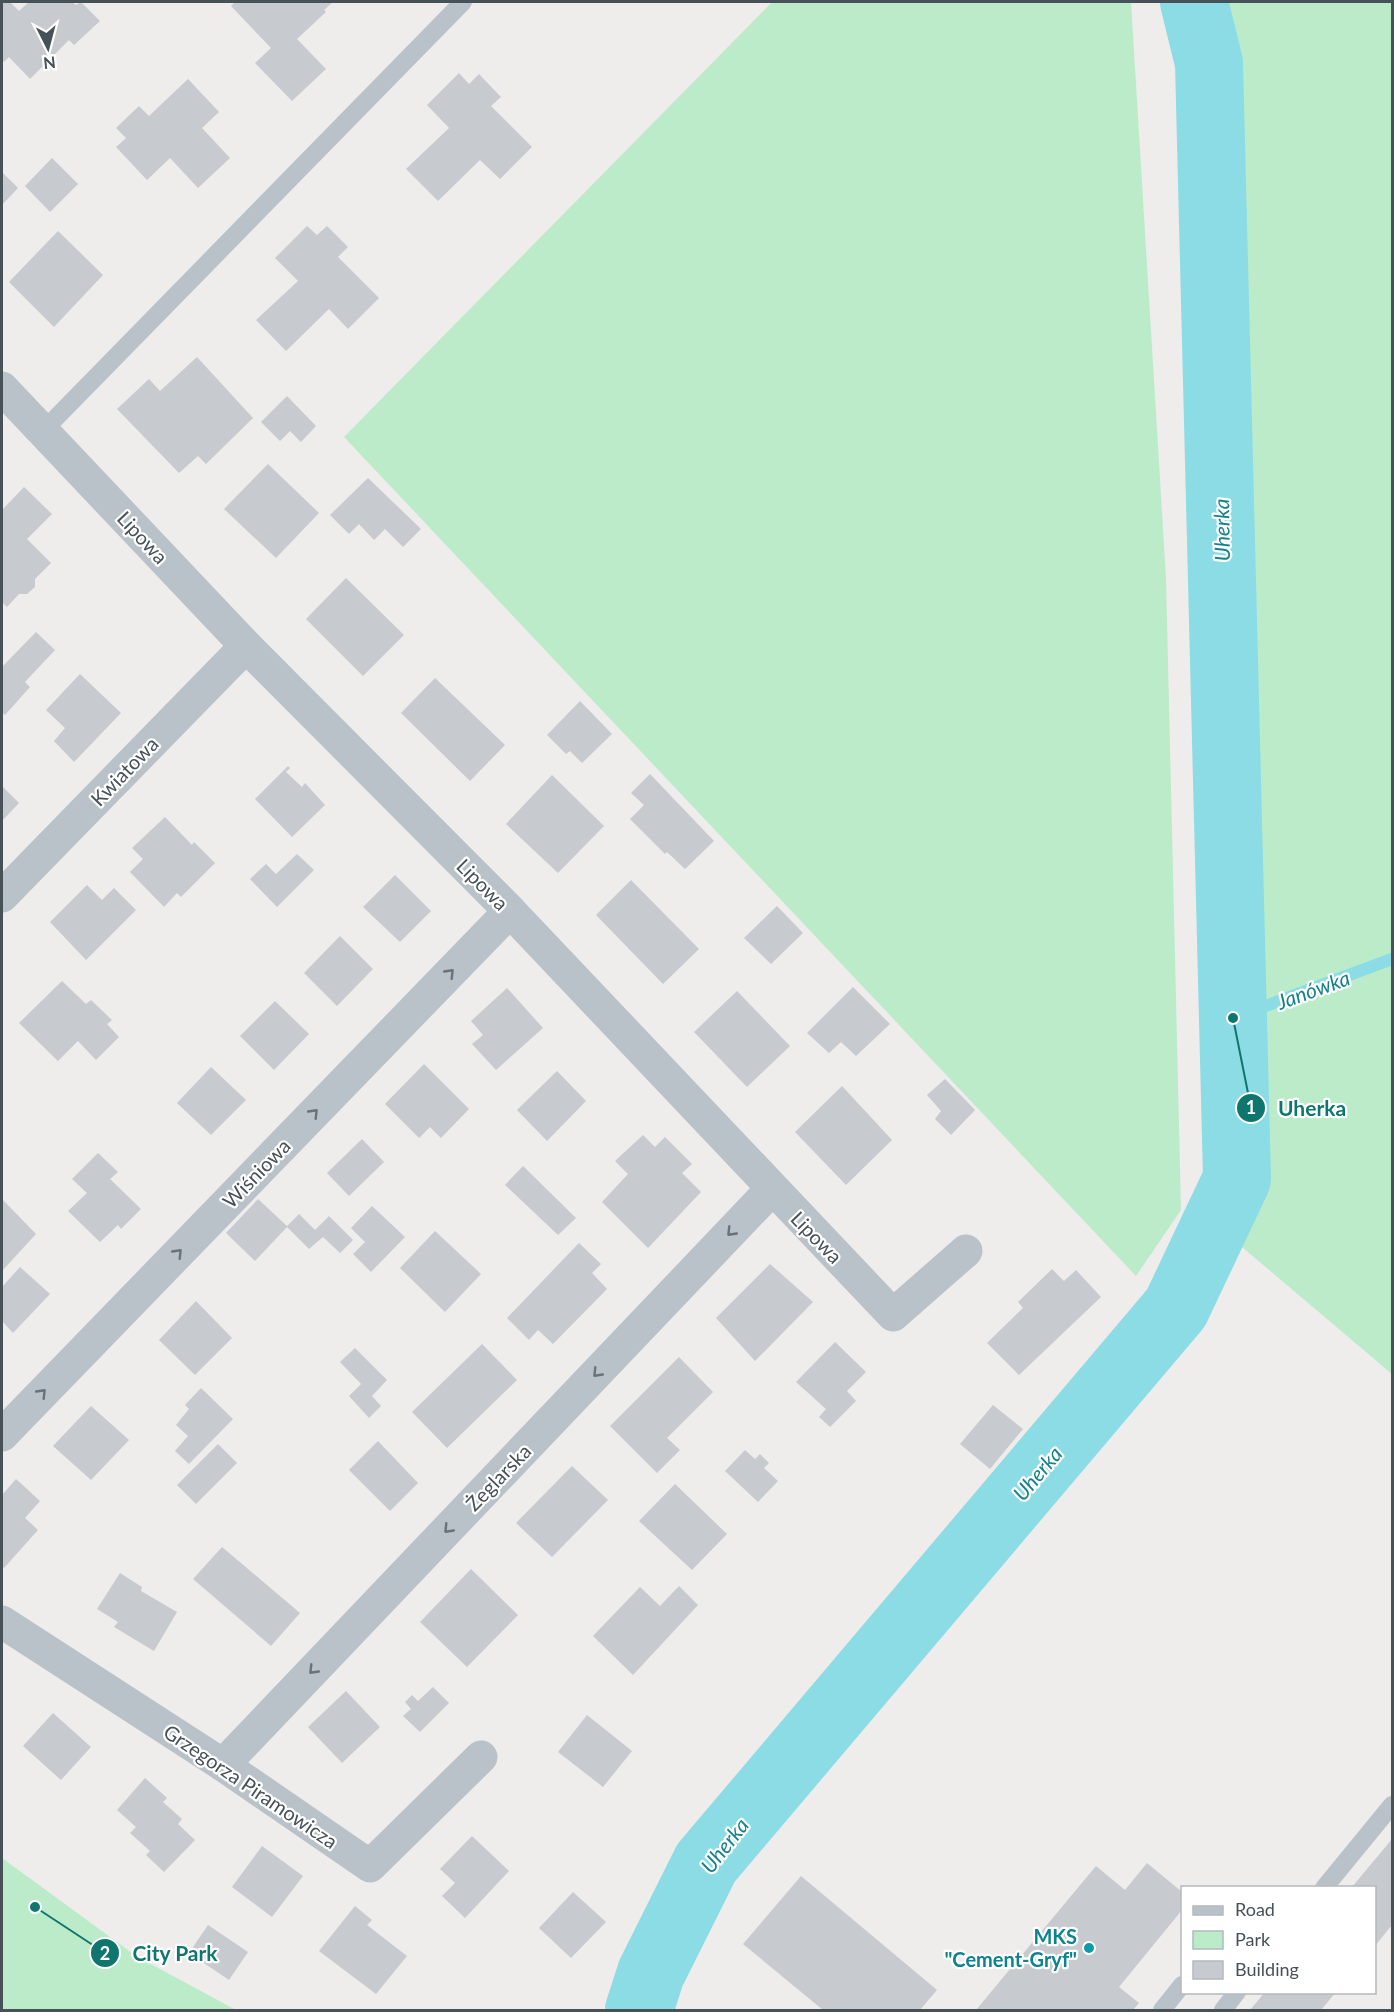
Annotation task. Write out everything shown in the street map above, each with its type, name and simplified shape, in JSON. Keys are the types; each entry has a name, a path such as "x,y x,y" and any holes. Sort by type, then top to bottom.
{"street":[{"name":"Lipowa","path":"2,388 246,646 510,911 893,1315 966,1251"},
{"name":"Kwiatowa","path":"2,896 246,646"},
{"name":"Wiśniowa","path":"2,1435 510,911"},
{"name":"Żeglarska","path":"223,1765 772,1189"},
{"name":"Grzegorza Piramowicza","path":"2,1622 223,1765 370,1866 481,1757"}],"lane":[{"path":"43,431 462,2"},
{"path":"1325,1886 1392,1805"},
{"path":"1162,2010 1181,1986"},
{"path":"1222,2010 1236,1994"}],"green space":[{"path":"772,2 1131,2 1166,578 1181,1210 1136,1276 344,437"},
{"path":"1228,2 1392,2 1392,1374 1229,1236 1261,1175 1238,468"},
{"path":"2,1858 136,1956 236,2010 2,2010"}],"building":[{"path":"2,2 10,2 19,11 29,2 72,2 76,5 81,2 100,21 74,45 69,40 30,79 9,57 4,62 2,59"},
{"path":"235,2 333,2 324,10 326,12 297,39 326,69 292,101 255,63 271,48 231,6"},
{"path":"459,73 469,84 479,74 501,97 491,106 532,147 500,179 480,160 438,201 406,169 449,128 427,105"},
{"path":"188,79 219,112 202,128 230,158 198,188 170,158 147,180 116,147 126,138 116,128 139,106 149,116"},
{"path":"52,158 78,184 50,212 25,186"},
{"path":"2,172 18,188 2,205"},
{"path":"307,226 317,235 327,226 348,247 338,257 379,298 348,329 329,309 286,351 256,320 298,281 275,258"},
{"path":"58,231 103,275 54,327 9,282"},
{"path":"197,357 253,418 206,464 198,456 179,473 117,409 149,379 160,391"},
{"path":"287,396 316,426 301,442 290,431 280,441 261,422"},
{"path":"268,464 319,513 276,558 224,509"},
{"path":"368,478 421,529 403,547 385,529 374,540 359,524 349,534 330,515"},
{"path":"24,487 52,514 27,539 51,563 35,579 35,587 27,594 19,594 7,607 2,602 2,510"},
{"path":"346,578 404,635 363,676 306,619"},
{"path":"36,632 55,650 25,682 30,687 5,715 2,712 2,667"},
{"path":"80,674 121,713 74,762 54,741 65,728 46,710"},
{"path":"435,678 505,745 470,781 401,713"},
{"path":"580,701 612,734 582,763 570,751 566,754 547,735"},
{"path":"288,766 290,768 286,772 302,787 305,783 325,805 292,837 255,799"},
{"path":"650,774 714,841 685,869 667,852 665,854 630,819 644,805 631,793"},
{"path":"552,775 604,826 558,873 506,824"},
{"path":"2,786 19,803 2,821"},
{"path":"165,817 192,845 194,842 215,863 181,897 177,893 164,907 130,872 143,859 132,848"},
{"path":"297,854 314,870 277,907 250,879 266,864 276,874"},
{"path":"395,875 431,911 400,942 363,907"},
{"path":"631,880 699,949 663,984 596,915"},
{"path":"87,885 102,900 114,888 136,910 86,960 50,922"},
{"path":"777,906 803,933 771,964 744,938"},
{"path":"340,936 373,969 337,1006 304,973"},
{"path":"62,981 86,1004 91,1000 112,1020 107,1024 119,1037 96,1060 78,1041 58,1061 19,1023"},
{"path":"853,987 890,1024 856,1056 841,1042 829,1053 807,1033"},
{"path":"507,988 543,1028 496,1070 472,1044 483,1035 471,1021"},
{"path":"737,991 790,1046 747,1087 694,1032"},
{"path":"275,1001 309,1034 274,1070 240,1036"},
{"path":"424,1064 469,1109 441,1138 430,1127 419,1138 385,1104"},
{"path":"211,1067 246,1100 211,1135 177,1103"},
{"path":"557,1071 586,1101 547,1141 517,1110"},
{"path":"945,1079 975,1110 951,1135 935,1119 941,1111 927,1095"},
{"path":"842,1086 892,1140 846,1185 795,1132"},
{"path":"643,1135 655,1147 665,1137 692,1164 682,1173 701,1192 648,1248 602,1202 628,1174 615,1161"},
{"path":"362,1139 384,1162 349,1196 327,1173"},
{"path":"98,1153 118,1172 110,1179 141,1209 121,1229 118,1225 100,1242 68,1211 87,1193 72,1179"},
{"path":"523,1166 576,1218 558,1235 505,1185"},
{"path":"2,1199 36,1234 2,1271"},
{"path":"258,1199 287,1226 299,1214 315,1230 329,1216 353,1240 340,1253 323,1237 309,1249 287,1227 255,1261 226,1233"},
{"path":"372,1206 405,1237 371,1272 353,1254 365,1242 351,1228"},
{"path":"435,1231 481,1274 445,1312 400,1268"},
{"path":"579,1243 601,1264 592,1273 607,1289 553,1344 538,1330 529,1340 507,1318"},
{"path":"770,1264 813,1302 755,1361 716,1318"},
{"path":"20,1267 50,1294 13,1333 2,1321 2,1287"},
{"path":"1052,1269 1064,1281 1076,1270 1101,1297 1019,1375 987,1343 1023,1308 1018,1302"},
{"path":"196,1301 232,1338 195,1375 159,1340"},
{"path":"835,1342 866,1372 847,1391 856,1401 830,1427 819,1417 826,1409 796,1382"},
{"path":"482,1344 517,1380 447,1448 412,1412"},
{"path":"355,1348 387,1380 372,1396 381,1406 369,1418 349,1396 361,1384 340,1362"},
{"path":"679,1357 713,1392 667,1438 680,1450 657,1473 610,1426"},
{"path":"201,1388 233,1419 189,1464 175,1451 188,1436 176,1425 189,1409 185,1405"},
{"path":"993,1405 1023,1429 990,1469 960,1444"},
{"path":"91,1406 129,1440 91,1480 53,1446"},
{"path":"378,1441 418,1483 390,1511 349,1470"},
{"path":"218,1444 237,1463 196,1504 177,1485"},
{"path":"745,1450 755,1459 760,1454 769,1463 764,1468 778,1481 758,1502 725,1471"},
{"path":"572,1466 608,1500 552,1557 516,1523"},
{"path":"16,1479 40,1501 25,1518 38,1530 4,1568 2,1566 2,1495"},
{"path":"675,1484 727,1534 692,1570 639,1521"},
{"path":"222,1547 300,1613 271,1646 193,1579"},
{"path":"471,1569 518,1615 467,1667 420,1622"},
{"path":"120,1573 142,1587 141,1591 177,1612 154,1651 114,1627 118,1622 97,1609"},
{"path":"679,1586 698,1605 633,1675 593,1636 640,1587 660,1606"},
{"path":"433,1687 449,1703 420,1732 403,1716 411,1709 405,1702 412,1695 418,1701"},
{"path":"346,1691 380,1727 342,1763 308,1727"},
{"path":"53,1713 91,1747 61,1780 23,1746"},
{"path":"587,1715 632,1751 603,1787 558,1752"},
{"path":"145,1778 167,1798 163,1802 182,1819 178,1824 195,1840 164,1872 146,1855 150,1851 130,1833 136,1827 117,1810"},
{"path":"472,1836 509,1871 465,1918 442,1896 455,1883 440,1869"},
{"path":"1392,1839 1392,1925 1376,1945 1376,1886 1353,1886"},
{"path":"262,1846 303,1876 272,1917 232,1887"},
{"name":"MKS \"Cement-Gryf\"","path":"1147,1863 1181,1891 1181,1911 1119,1987 1139,2003 1133,2010 976,2010 1096,1866 1125,1890"},
{"path":"801,1876 937,1990 920,2010 823,2010 743,1944"},
{"path":"573,1892 606,1922 571,1958 539,1928"},
{"path":"355,1906 372,1920 367,1925 407,1956 376,1994 319,1951"},
{"path":"208,1925 248,1952 229,1980 189,1953"},
{"path":"1263,1994 1334,1994 1321,2010 1250,2010"}],"waterway":[{"name":"Uherka","path":"639,2010 651,1973 706,1863 1176,1308 1237,1179 1209,63 1194,2"},
{"name":"Janówka","path":"1233,1018 1392,959"}],"place":[{"name":"Uherka","path":"1233,1018"},
{"name":"City Park","path":"35,1907"},
{"name":"MKS \"Cement-Gryf\"","path":"1089,1948"}]}
